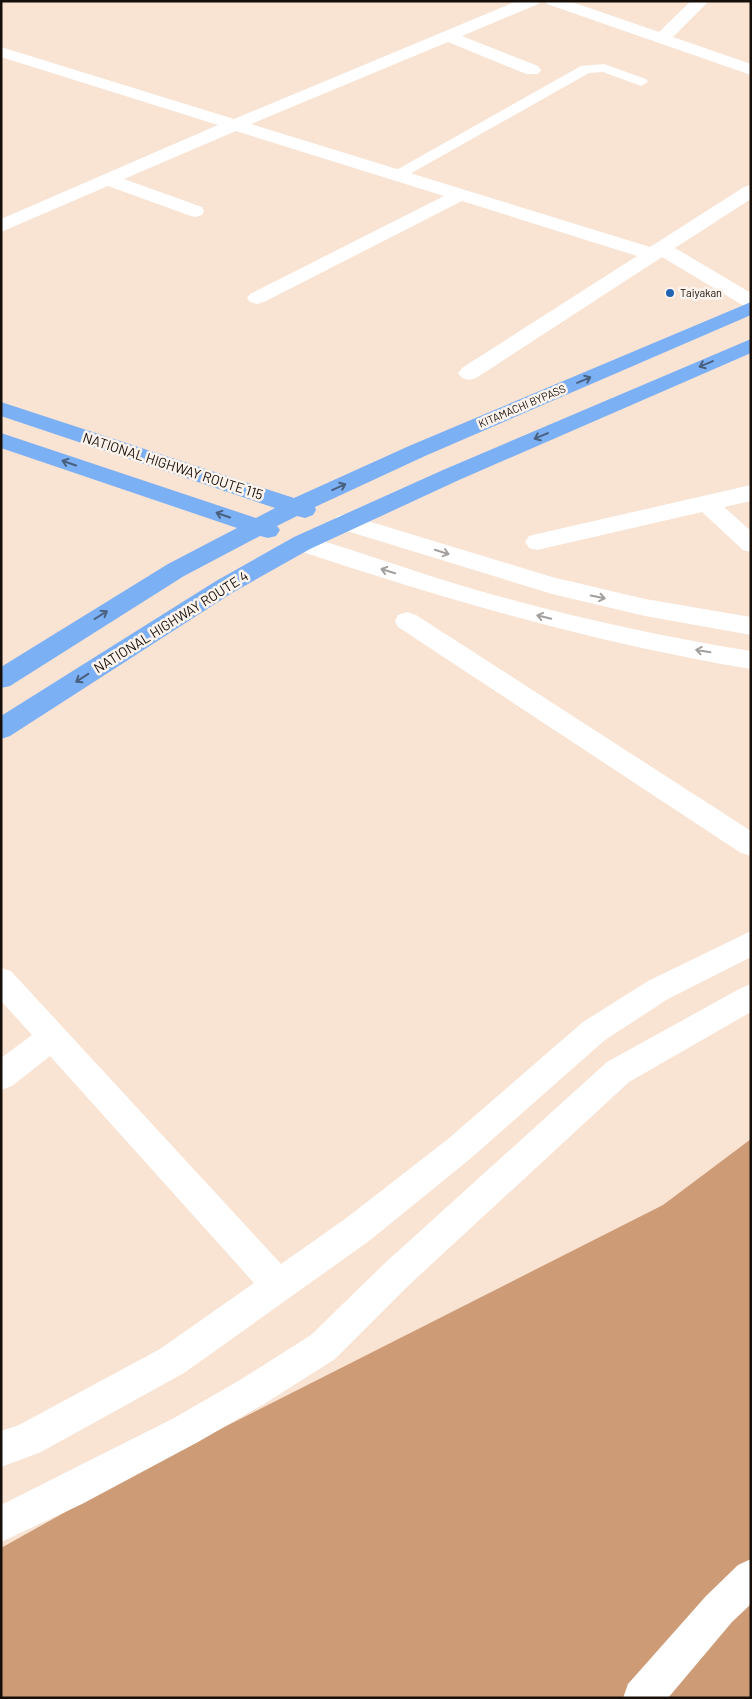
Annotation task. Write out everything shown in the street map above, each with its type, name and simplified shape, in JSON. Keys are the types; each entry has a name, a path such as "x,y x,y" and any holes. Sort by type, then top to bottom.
{"highway":[{"name":"KITAMACHI BYPASS","path":"295,507 417,452 751,308"},
{"path":"345,522 751,345"},
{"name":"NATIONAL HIGHWAY ROUTE 115","path":"1,409 345,522"},
{"path":"1,440 302,542"},
{"path":"1,679 168,575 295,507"},
{"name":"NATIONAL HIGHWAY ROUTE 4","path":"1,729 224,586 302,542 345,522"}],"street":[{"path":"1,226 234,125 532,1"},
{"path":"553,1 751,70"},
{"path":"662,38 701,1"},
{"path":"448,36 532,70"},
{"path":"1,52 396,176 656,251 751,302"},
{"path":"108,180 195,211"},
{"path":"469,373 751,191"},
{"path":"257,298 460,195"},
{"path":"537,542 751,493"},
{"path":"706,503 751,544"},
{"path":"345,522 581,593 680,615 751,626"},
{"path":"302,542 385,570 532,614 626,637 751,660"},
{"path":"407,621 751,845"},
{"path":"1,1449 28,1439 172,1361 357,1230 459,1149 594,1032 658,990 751,943"},
{"path":"1,980 280,1286"},
{"path":"1,1524 70,1491 186,1430 252,1392 323,1347 397,1274 618,1072 751,997"},
{"path":"1,1076 53,1036"},
{"path":"642,1698 719,1609 751,1578"}],"lane":[{"path":"396,176 586,69 604,68 642,82"}],"shaded area":[{"path":"751,1139 751,1698 1,1698 1,1548 155,1462 663,1205"}],"place":[{"name":"Taiyakan","path":"670,293"}]}
